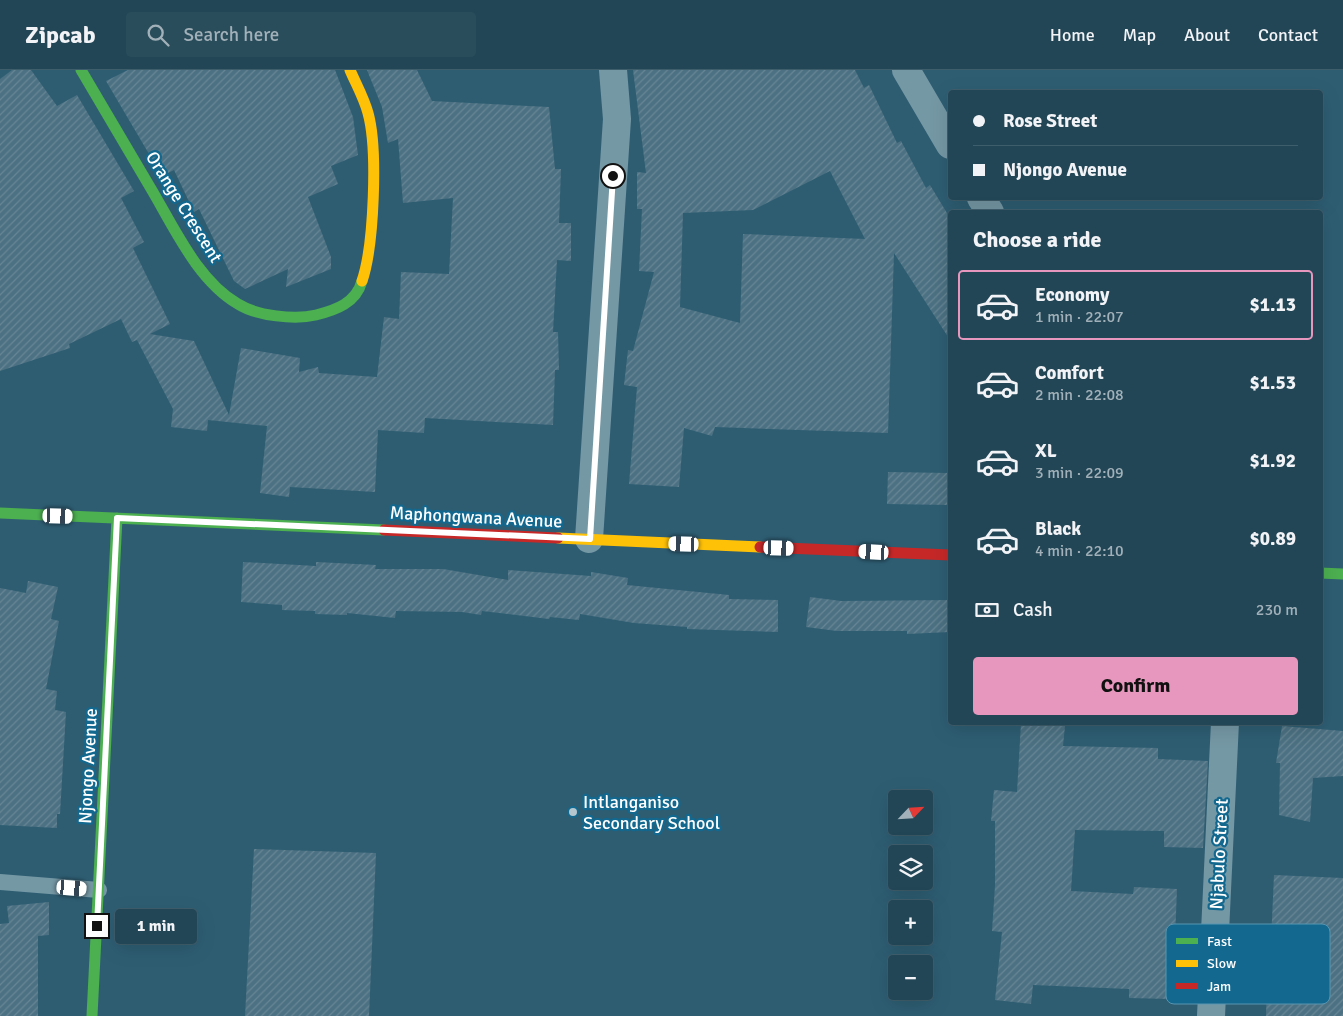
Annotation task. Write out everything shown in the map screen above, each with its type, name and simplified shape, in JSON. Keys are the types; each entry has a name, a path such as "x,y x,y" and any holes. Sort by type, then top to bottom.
{"street":[{"name":"Orange Crescent","path":"81,70 182,241 211,282 238,305 271,316 306,317 336,310 352,300 361,286 368,264 374,156 368,113 350,70"},
{"path":"590,539 617,119 613,70"},
{"path":"906,70 948,142"},
{"name":"Maphongwana Avenue","path":"0,513 948,555"},
{"name":"Njongo Avenue","path":"92,1016 117,518"},
{"path":"1323,573 1343,574"},
{"name":"Njabulo Street","path":"1215,924 1225,725"}],"lane":[{"path":"0,882 99,890"}],"building":[{"path":"12,70 31,70 57,106 77,95 134,191 121,198 144,242 133,248 170,324 150,334 194,341 229,415 241,348 300,358 299,372 318,367 319,373 377,377 384,317 399,319 401,272 449,274 453,198 403,203 398,139 388,143 382,107 367,70 417,70 432,101 549,107 555,169 561,169 559,223 571,223 571,261 557,260 553,332 558,332 559,370 555,370 553,425 425,418 424,433 378,430 375,492 290,487 289,497 260,493 267,426 208,420 207,431 171,427 173,409 137,340 132,342 121,319 69,344 70,348 0,371 0,79"},
{"path":"128,70 335,70 353,117 358,155 331,166 338,184 308,197 331,257 331,269 286,287 288,269 245,289 234,281 199,209 194,212 174,170 162,176 106,81"},
{"path":"633,70 855,70 864,88 869,85 897,143 901,141 926,188 930,185 948,215 948,337 894,253 888,433 715,427 712,436 684,428 679,487 629,484 637,387 624,385 628,350 633,351 654,272 639,271 642,209 637,209 637,172 646,173","holes":["830,171 865,239 743,234 740,323 680,307 683,213 753,210"]},
{"path":"888,472 948,473 948,505 887,504"},
{"path":"243,562 316,566 316,562 376,565 375,569 443,569 508,580 508,570 591,576 591,572 628,578 627,585 729,595 729,599 778,600 778,632 687,629 687,627 634,623 580,614 579,620 550,617 549,619 482,611 481,615 462,612 396,611 395,618 347,613 347,615 315,614 315,611 282,610 282,605 241,602"},
{"path":"28,581 58,587 51,619 59,621 46,689 57,691 55,710 66,712 60,814 57,814 57,828 0,825 0,588 26,593"},
{"path":"810,597 841,601 948,600 948,632 907,634 907,631 837,631 806,627"},
{"path":"1021,725 1065,726 1063,746 1158,748 1158,759 1208,761 1203,848 1164,847 1164,831 1075,830 1071,891 1133,894 1134,887 1177,889 1176,924 1166,924 1166,999 1129,998 1129,989 1033,985 1031,1004 995,1000 1002,932 992,931 995,886 995,821 991,821 994,790 1017,792"},
{"path":"1282,726 1343,731 1343,776 1313,778 1310,822 1279,815 1280,763 1276,763"},
{"path":"254,849 376,853 369,1016 245,1016"},
{"path":"1274,875 1343,878 1343,1016 1266,1016 1266,1004 1330,1004 1330,924 1272,924"},
{"path":"49,902 49,935 38,936 38,1016 0,1016 0,924 9,923 7,906"}],"traffic: fast":[{"path":"81,70 188,252 198,267 223,294 238,304 255,311 276,316 298,317 316,315 338,308 355,295 362,281"},
{"path":"0,513 384,530"},
{"path":"92,1016 117,518"},
{"path":"1323,573 1343,574"}],"traffic: slow":[{"path":"350,70 368,113 373,150 372,222 362,281"},
{"path":"558,538 760,547"}],"traffic: jam":[{"path":"384,530 558,538"},
{"path":"760,547 948,555"}],"place":[{"name":"Intlanganiso Secondary School","path":"573,812"}],"route":[{"path":"97,926 117,518 590,539 613,176"}]}
